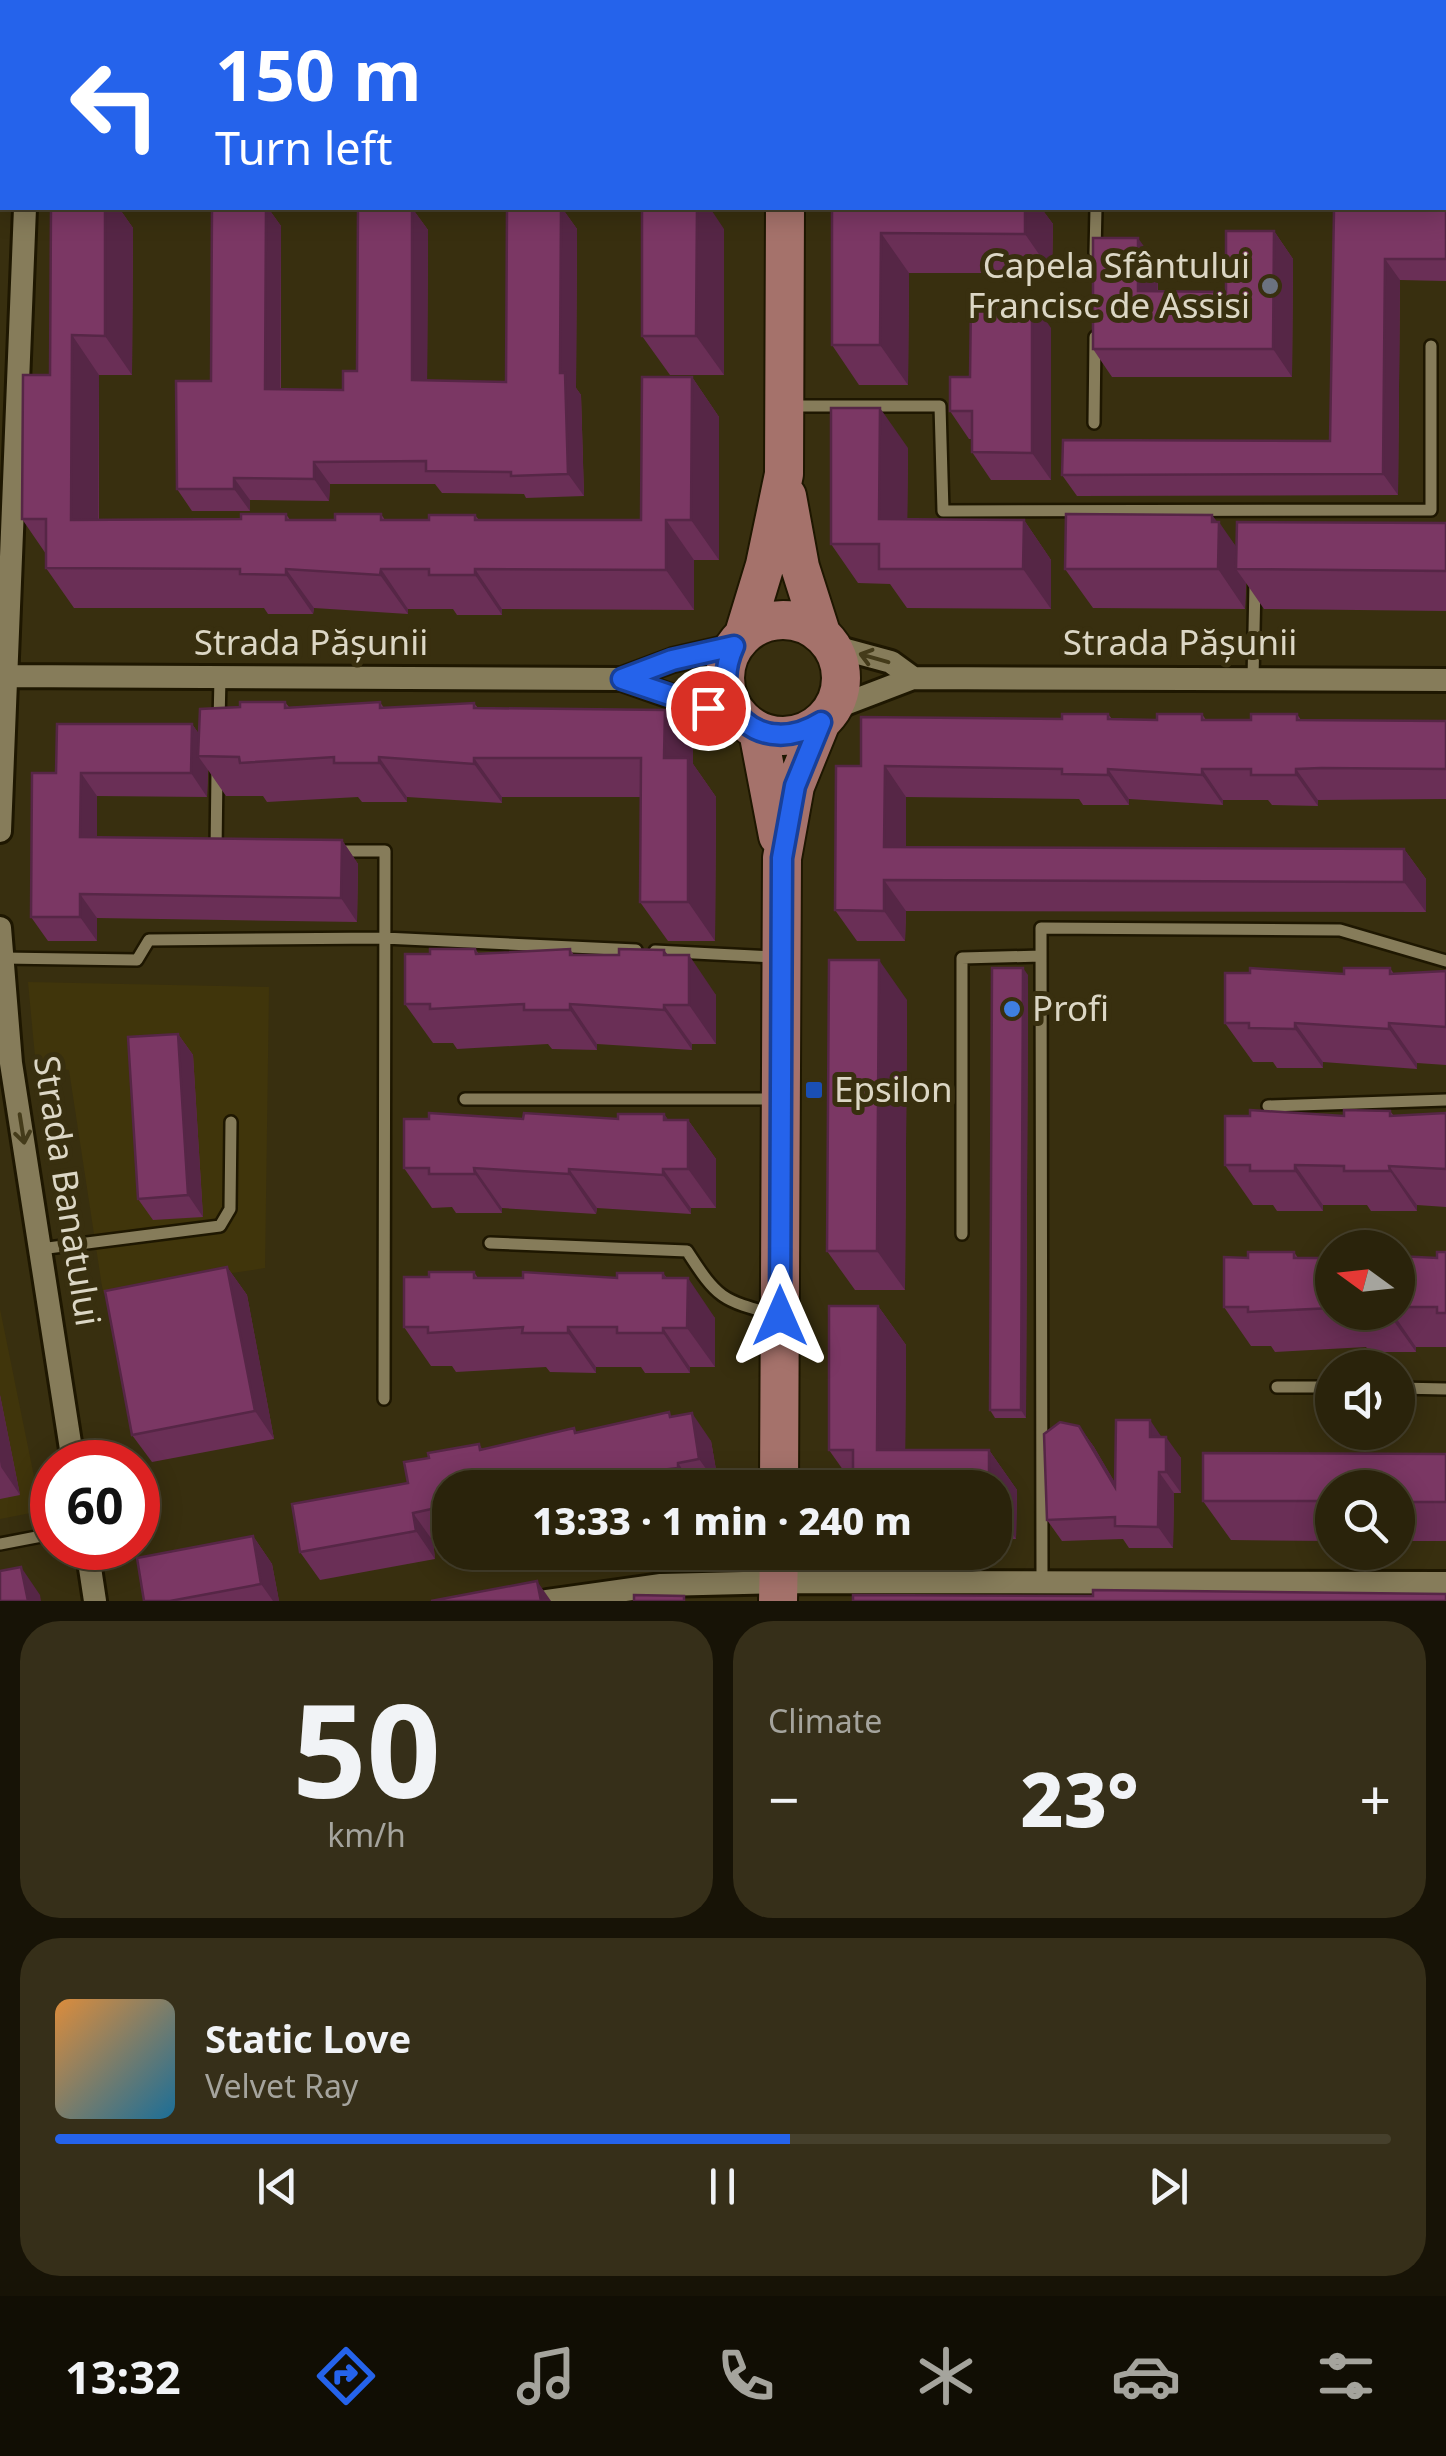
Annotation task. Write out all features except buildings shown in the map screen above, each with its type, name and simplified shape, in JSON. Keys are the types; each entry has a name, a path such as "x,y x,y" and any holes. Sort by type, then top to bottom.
{"main road":[{"path":"779,1470 782,858 795,786 842,677 800,567 784,474 785,210"},
{"path":"782,858 751,727 734,710 724,678 765,565 784,474"},
{"path":"739,640 758,624 791,620 826,639"},
{"path":"751,727 791,736 827,716"}],"street":[{"path":"0,831 3,676 25,210"},
{"name":"Strada Pășunii","path":"826,639 891,662 913,678"},
{"name":"Strada Pășunii","path":"622,679 739,640"},
{"name":"Strada Pășunii","path":"3,676 622,679 751,727"},
{"name":"Strada Pășunii","path":"827,716 913,678 1446,680"},
{"name":"Strada Banatului","path":"0,928 11,1063 70,1440"},
{"path":"90,1570 95,1601"},
{"path":"558,1600 661,1585 779,1579 1042,1583 1095,1592 1446,1583"}],"lane":[{"path":"1095,266 1096,210"},
{"path":"1094,423 1095,325"},
{"path":"784,406 940,406 943,512 1431,510 1431,346"},
{"path":"1256,529 1257,510"},
{"path":"1253,679 1256,566"},
{"path":"218,736 220,677"},
{"path":"218,755 214,852 234,852"},
{"path":"328,851 385,851 384,1399"},
{"path":"1042,1583 1041,928 1340,930 1446,961"},
{"path":"2,958 138,960 149,940 384,938 782,957"},
{"path":"962,1234 962,958 1041,956"},
{"path":"465,1100 781,1100"},
{"path":"1268,1106 1446,1100"},
{"path":"40,1249 220,1226 230,1209 231,1122"},
{"path":"490,1243 688,1250 710,1286 728,1302 780,1316"},
{"path":"1276,1386 1315,1387"},
{"path":"1415,1388 1446,1389"},
{"path":"0,1544 30,1538"}],"shaded area":[{"path":"28,982 269,987 265,1268 103,1293 69,1070 36,1067"},
{"path":"0,1309 30,1457 30,1513 0,1519"}],"place":[{"name":"Capela Sfântului Francisc de Assisi","path":"1270,286"},
{"name":"Profi","path":"1012,1009"},
{"name":"Epsilon","path":"814,1090"}],"route":[{"path":"708,708 622,679 672,660 734,646 724,678 734,710 744,722 774,736 791,736 821,722 795,786 782,858 780,1316"}]}
